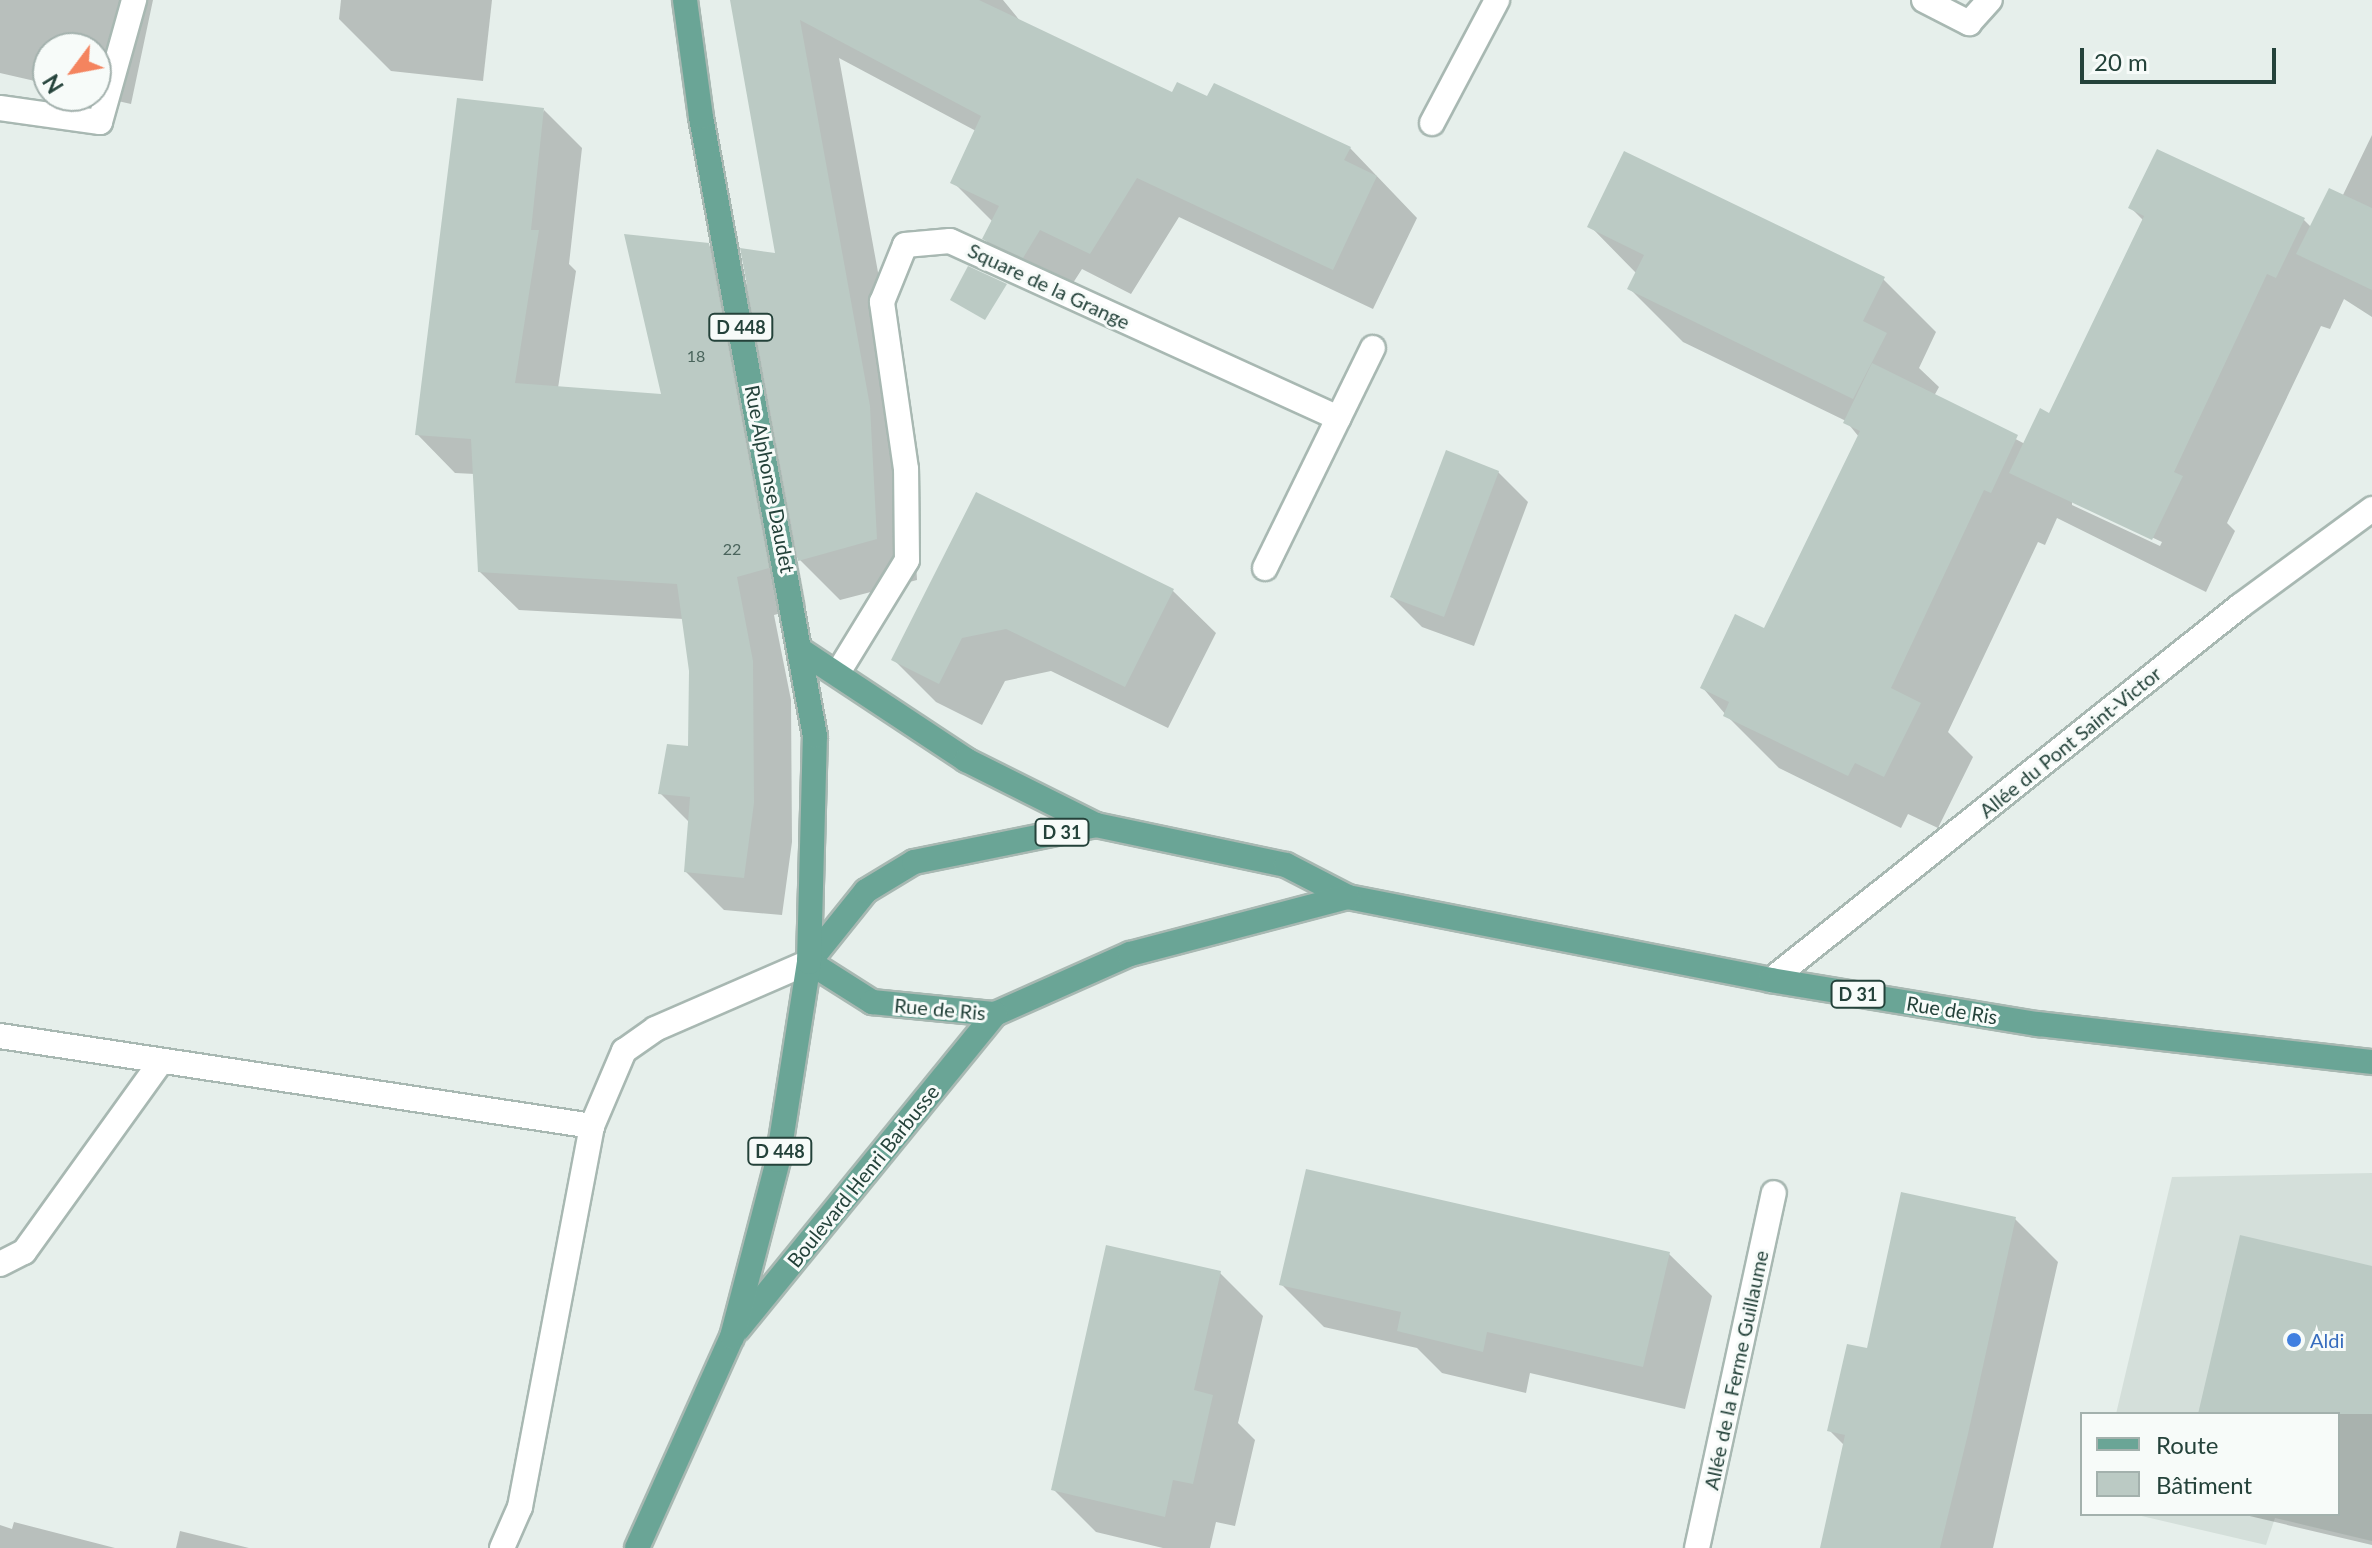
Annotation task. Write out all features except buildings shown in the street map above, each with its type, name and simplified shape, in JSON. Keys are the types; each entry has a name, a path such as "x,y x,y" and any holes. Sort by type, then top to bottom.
{"main road":[{"name":"Rue Alphonse Daudet","path":"685,0 701,117 803,652 815,736 809,962"},
{"name":"Rue de Ris","path":"803,652 839,671 966,760 1096,825 1286,865 1348,897 1771,980 2038,1024 2372,1062"},
{"name":"Rue de Ris","path":"1096,825 914,862 866,891 809,962 872,1002 995,1014 1130,954 1348,897"},
{"name":"Boulevard Henri Barbusse","path":"637,1548 732,1337 778,1160 809,962"},
{"name":"Boulevard Henri Barbusse","path":"732,1337 995,1014"}],"street":[{"path":"0,108 100,122 134,0"},
{"path":"1432,123 1497,0"},
{"path":"1924,0 1969,23 1990,0"},
{"name":"Square de la Grange","path":"839,671 907,560 906,469 882,302 905,245 950,241 1339,418"},
{"path":"1265,568 1373,348"},
{"name":"Allée du Pont Saint-Victor","path":"1771,980 2240,606 2372,509"},
{"path":"502,1548 520,1507 592,1126 624,1051 655,1029 809,962"},
{"path":"0,1036 592,1126"},
{"path":"0,1264 24,1252 161,1061"},
{"name":"Allée de la Ferme Guillaume","path":"1697,1548 1774,1193"}],"shaded area":[{"path":"2372,1173 2372,1541 2275,1518 2266,1545 2142,1516 2340,1516 2340,1412 2116,1412 2172,1177"}],"place":[{"name":"Aldi","path":"2294,1340"}]}
